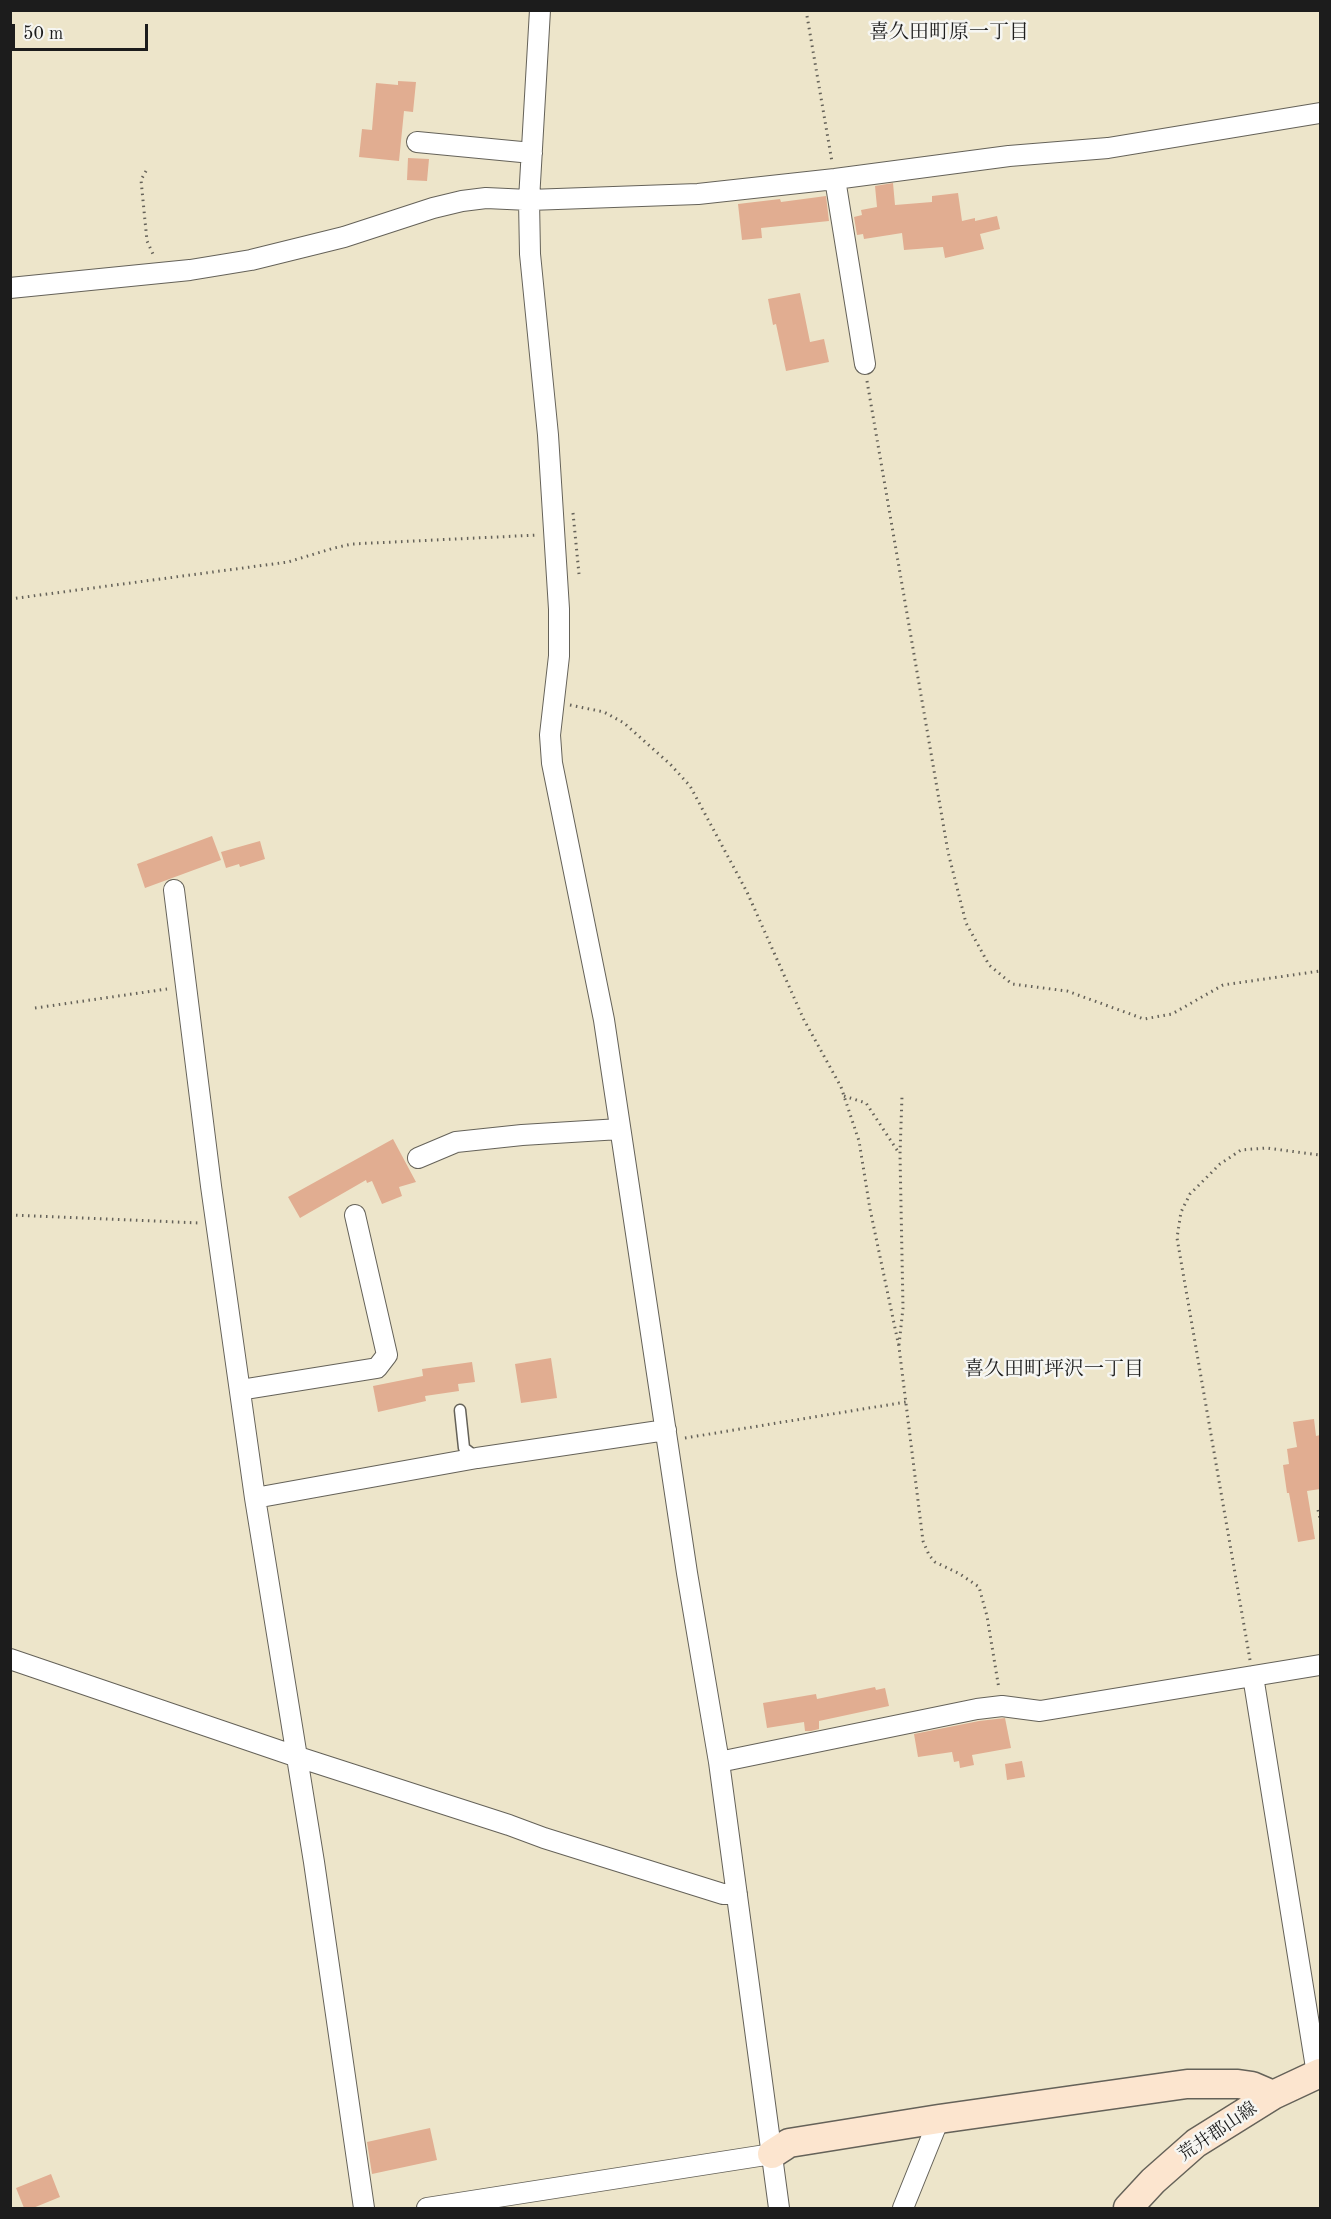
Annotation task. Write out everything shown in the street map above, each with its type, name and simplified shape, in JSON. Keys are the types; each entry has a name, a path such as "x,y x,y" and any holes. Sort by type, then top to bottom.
{"street":[{"path":"540,10 529,200 530,254 548,435 555,534 559,656 550,735 552,763 604,1020 687,1573 719,1762 779,2208"},
{"path":"10,288 160,273 251,260 344,237 462,201 486,198 529,200 698,194 1009,156 1108,148 1320,112"},
{"path":"417,142 531,153"},
{"path":"835,179 865,364"},
{"path":"174,890 184,986 255,1498 314,1862 364,2208"},
{"path":"418,1158 456,1142 620,1129"},
{"path":"240,1390 377,1368 387,1355 355,1215"},
{"path":"255,1498 477,1458 667,1435"},
{"path":"10,1659 679,1881 723,1894 737,1894"},
{"path":"719,1762 977,1709 1002,1706 1040,1711 1320,1665"},
{"path":"1253,1676 1319,2074"},
{"name":"荒井郡山線","path":"1128,2208 1153,2181 1196,2143 1273,2095 1319,2074"},
{"path":"427,2208 772,2154 789,2143 1187,2084 1238,2084 1252,2086 1273,2095"},
{"path":"903,2208 939,2119"}],"lane":[{"path":"460,1410 464,1448 477,1458"}],"path":[{"path":"806,10 835,179"},
{"path":"146,171 141,180 147,241 160,273"},
{"path":"865,364 948,852 966,923 989,965 1012,984 1067,991 1144,1019 1172,1014 1223,986 1320,971"},
{"path":"10,599 288,562 352,544 555,534"},
{"path":"554,708 568,705 585,707 604,712 624,723 670,764 690,786 747,892 804,1020 844,1096 859,1141 870,1209 899,1347 923,1541 935,1562 960,1574 979,1587 987,1616 1002,1706"},
{"path":"35,1008 184,986"},
{"path":"844,1096 866,1103 900,1154"},
{"path":"899,1347 903,1308 900,1154 902,1096"},
{"path":"1253,1676 1177,1238 1181,1212 1190,1194 1220,1164 1241,1150 1266,1148 1320,1155"},
{"path":"10,1215 216,1224"},
{"path":"667,1435 906,1402"},
{"path":"1318,1510 1320,1518"}],"building":[{"path":"398,81 416,82 413,112 404,111 399,161 359,157 362,129 372,130 376,83 398,85"},
{"path":"408,158 429,159 427,181 407,180"},
{"path":"893,183 895,205 932,202 932,196 958,193 962,221 975,218 975,221 997,216 1000,229 980,234 984,249 945,258 943,247 904,250 902,233 864,239 863,234 857,235 854,217 862,215 861,210 877,207 875,186"},
{"path":"826,196 829,221 761,228 762,238 742,240 738,204 780,199 781,202"},
{"path":"800,293 810,342 824,339 829,362 786,371 768,299"},
{"path":"212,836 221,860 145,888 137,864"},
{"path":"260,841 265,859 240,867 239,864 226,868 221,852"},
{"path":"393,1139 416,1182 399,1187 402,1196 382,1204 372,1181 367,1183 366,1180 300,1218 288,1197"},
{"path":"551,1358 557,1398 521,1403 515,1364"},
{"path":"472,1362 475,1382 458,1384 459,1391 425,1396 426,1401 378,1412 373,1386 423,1376 422,1369"},
{"path":"1314,1419 1316,1436 1320,1435 1320,1489 1307,1491 1315,1539 1298,1542 1283,1465 1289,1464 1287,1449 1297,1447 1293,1422"},
{"path":"875,1687 876,1690 885,1688 889,1706 819,1721 819,1729 811,1731 805,1731 804,1722 767,1728 763,1703 816,1694 817,1699"},
{"path":"1005,1718 1011,1748 972,1755 974,1765 960,1768 959,1761 954,1762 952,1752 918,1757 914,1734"},
{"path":"1022,1761 1025,1777 1007,1780 1005,1764"},
{"path":"430,2128 437,2160 372,2174 367,2142"},
{"path":"51,2174 60,2197 33,2208 24,2208 16,2188"}],"district":[{"name":"喜久田町原一丁目","path":"949,33"},
{"name":"喜久田町坪沢一丁目","path":"1054,1370"}]}
